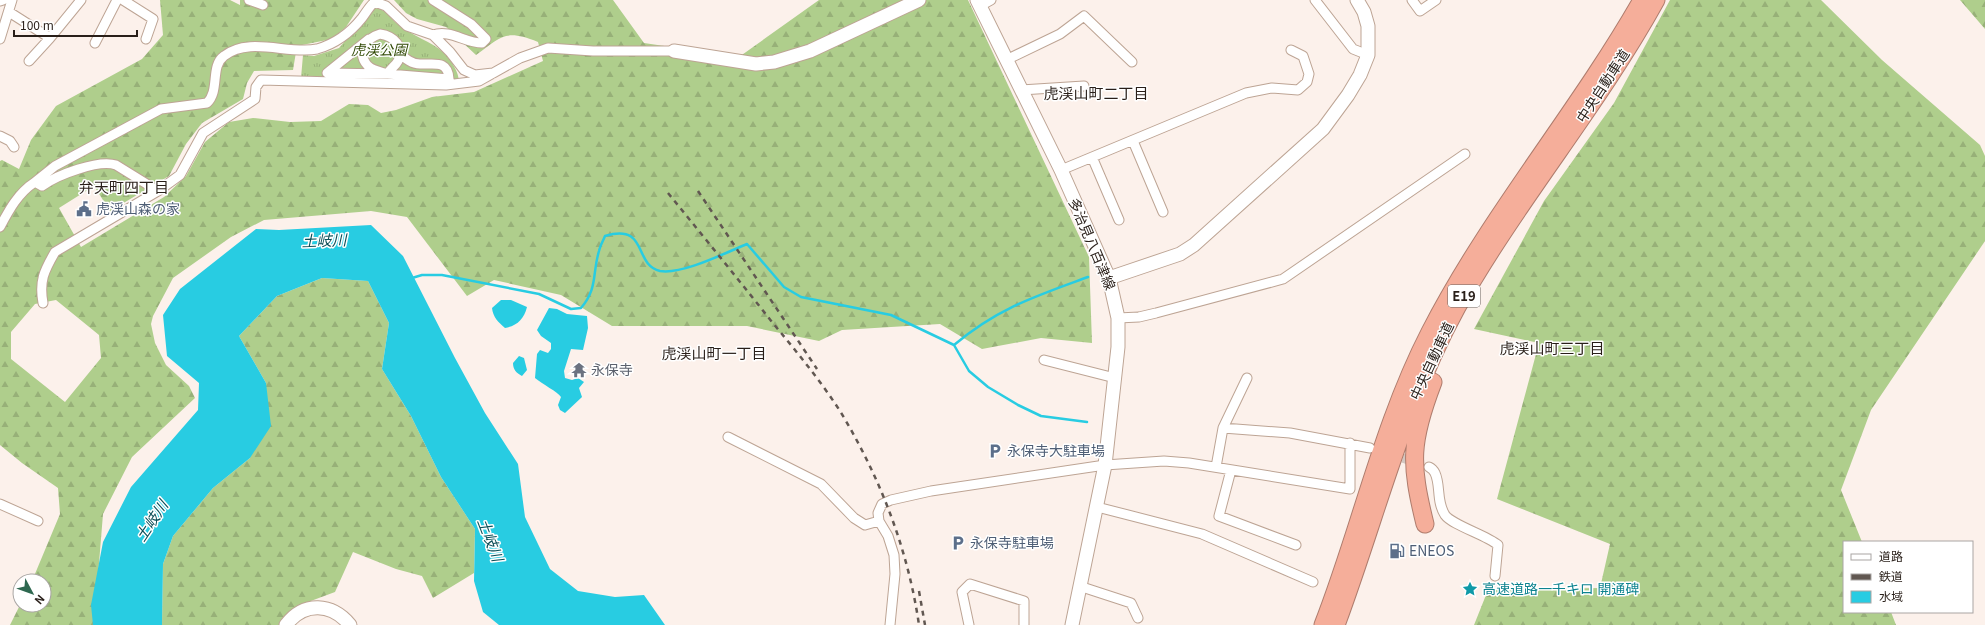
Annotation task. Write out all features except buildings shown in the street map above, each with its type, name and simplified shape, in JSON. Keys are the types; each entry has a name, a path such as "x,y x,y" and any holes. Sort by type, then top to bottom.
{"highway":[{"name":"中央自動車道","path":"1323,625 1389,429 1412,371 1432,328 1483,239 1595,77 1642,0"},
{"name":"中央自動車道","path":"1336,625 1400,434 1426,369 1474,277 1527,197 1618,66 1656,0"},
{"path":"1425,524 1414,472 1414,443 1418,426 1436,373 1467,305 1497,246 1527,197"}],"street":[{"path":"0,38 12,0"},
{"path":"95,43 117,0"},
{"path":"123,0 153,19 146,39"},
{"path":"249,0 263,5"},
{"path":"433,0 471,24 486,39 482,43 476,43 442,32 433,35"},
{"path":"43,303 40,286 47,266 55,252 158,191 180,175 203,133 255,100 256,87 261,80 325,77 384,77 459,84 479,81 520,58 548,48 593,51 674,51 756,64 774,62 810,51 919,0"},
{"path":"1315,0 1352,49 1368,55"},
{"path":"1109,278 1180,254 1194,245 1323,129 1360,76 1368,55 1370,41 1368,26 1364,12 1357,0"},
{"path":"1412,0 1420,11 1436,0"},
{"path":"29,62 50,38 77,1"},
{"path":"0,227 13,203 28,187 55,166 161,109 207,103 212,98 215,91 215,79 220,59 233,51 265,46 299,51 318,49 340,40 358,23 375,2 386,6 407,26 433,35 450,52 464,70 475,75 493,73"},
{"name":"多治見八百津線","path":"982,2 1006,60 1060,170 1109,278 1118,318 1118,347 1105,465 1072,625"},
{"path":"9,12 50,38"},
{"path":"1006,60 1060,34 1084,16 1132,62"},
{"path":"373,34 364,49 365,60 373,69 384,77"},
{"path":"325,77 373,34 386,35 397,42 400,54 398,60 384,77"},
{"path":"1060,170 1246,93 1272,88 1298,90 1308,82 1309,74 1303,56 1292,50"},
{"path":"400,54 408,61 420,64 431,62 442,65 449,73 449,79 441,82"},
{"path":"459,84 464,79 464,70"},
{"path":"1021,90 1084,86"},
{"path":"0,136 10,141 14,147"},
{"path":"1133,141 1163,212"},
{"path":"1118,318 1138,317 1156,313 1283,280 1465,154"},
{"path":"1092,157 1119,220"},
{"path":"35,182 42,186 51,180 79,170 110,163 158,191"},
{"path":"1044,360 1115,378"},
{"path":"1216,468 1223,428 1247,378"},
{"path":"1223,428 1290,434 1370,448"},
{"path":"728,437 821,484 854,518 865,525 879,521"},
{"path":"890,625 895,574 894,555 888,536 879,521 878,513 882,504 891,500 931,491 1105,465 1164,461 1350,489 1350,444"},
{"path":"1429,467 1435,473 1439,502 1446,516 1470,530 1491,539 1498,546 1495,576"},
{"path":"1231,470 1219,516 1296,545"},
{"path":"0,504 38,521"},
{"path":"1097,507 1202,534 1313,582"},
{"path":"969,625 962,592 970,584 1024,601 1024,625"},
{"path":"1079,586 1131,603 1138,618"},
{"path":"286,625 290,619 302,612 310,608 322,607 336,612 350,625"}],"green space":[{"path":"160,0 230,0 240,5 240,0 364,0 346,27 332,39 297,46 293,70 254,71 247,83 243,99 202,123 186,144 169,176 110,211 94,186 59,208 81,247 164,197 186,176 205,142 229,122 253,118 290,122 321,121 349,104 368,105 381,113 396,110 432,97 474,92 543,61 538,42 511,35 498,39 476,55 446,27 417,19 406,13 394,0 613,0 644,43 739,57 819,0 968,0 1089,257 1092,343 1041,338 982,349 940,324 842,330 819,341 747,326 612,326 561,295 494,280 467,296 407,217 371,211 264,220 231,237 173,278 153,316 151,324 155,343 166,365 189,386 195,398 132,457 103,514 94,625 10,625 16,613 52,613 52,573 35,573 60,514 58,488 22,463 0,445 0,161 2,160 19,169 31,140 56,106 142,59 163,35","holes":["56,300 99,335 101,358 65,402 11,359 11,332 35,304"]},
{"path":"1670,0 1821,0 1882,60 1980,145 1985,156 1985,241 1871,410 1841,490 1862,541 1843,541 1843,613 1891,613 1896,625 1474,625 1488,590 1600,588 1610,544 1497,499 1539,343 1474,329 1544,201 1614,103"},
{"path":"1960,0 1985,0 1985,29"},
{"name":"虎渓公園","path":"374,8 382,10 404,29 433,45 444,53 454,66 458,74 459,82 301,78 303,55 314,56 339,48"},
{"path":"322,278 368,281 389,323 382,369 411,416 441,477 475,529 474,573 433,598 422,576 396,569 353,552 335,592 300,605 296,625 162,625 163,564 173,536 213,488 250,458 266,383 239,336 277,296"}],"water":[{"name":"土岐川","path":"371,225 403,256 485,413 518,464 525,517 550,569 578,591 615,597 644,595 665,625 499,625 483,612 474,581 475,529 441,477 411,416 382,369 389,323 368,281 322,278 277,296 239,336 266,383 271,426 250,458 213,488 173,536 163,564 162,625 93,625 91,605 103,542 131,487 198,410 199,383 167,356 163,315 180,289 256,229 279,230"},
{"path":"501,300 511,300 527,307 522,318 513,326 505,328 493,314 492,308"},
{"path":"549,308 557,309 567,314 587,316 588,328 583,350 571,349 564,371 565,378 572,380 578,378 584,382 579,388 582,397 565,413 560,410 558,405 561,397 535,378 537,354 540,350 548,353 551,349 551,343 541,336 537,330"},
{"path":"519,356 524,358 527,370 522,376 515,371 513,365"}],"waterway":[{"path":"412,278 422,275 442,275 539,294 571,309 581,308 590,294 594,281 600,247 605,236 619,234 628,235 635,240 646,261 652,267 660,271 680,270 747,244 784,287 801,297 891,315 954,345 969,371 988,387 1018,405 1041,416 1087,422"},
{"path":"954,345 970,332 1002,312 1034,297 1088,277"}],"tunnel":[{"path":"1390,454 1418,463"}],"railway":[{"path":"698,191 817,369"},
{"path":"668,193 808,366 840,411 868,462 880,488 900,541 908,569 919,625"},
{"path":"919,591 925,625"}],"place":[{"name":"虎渓山森の家","path":"84,209"},
{"name":"永保寺","path":"579,370"},
{"name":"永保寺大駐車場","path":"995,451"},
{"name":"永保寺駐車場","path":"958,543"},
{"name":"ENEOS","path":"1397,551"},
{"name":"高速道路一千キロ 開通碑","path":"1470,589"}],"district":[{"name":"虎渓山町二丁目","path":"1096,94"},
{"name":"弁天町四丁目","path":"124,188"},
{"name":"虎渓山町三丁目","path":"1552,349"},
{"name":"虎渓山町一丁目","path":"714,354"}]}
